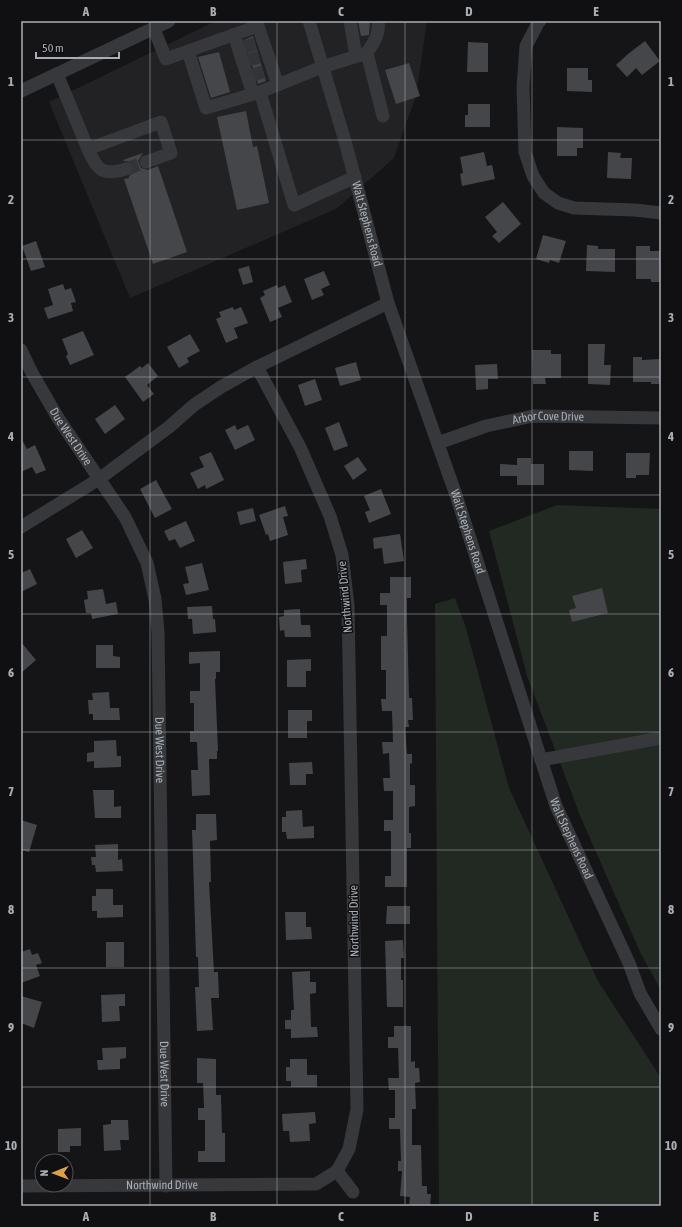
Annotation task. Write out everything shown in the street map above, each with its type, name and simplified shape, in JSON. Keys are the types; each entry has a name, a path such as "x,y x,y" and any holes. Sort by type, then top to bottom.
{"street":[{"path":"21,91 169,21"},
{"path":"305,21 312,25"},
{"path":"350,21 383,116"},
{"path":"188,51 206,108 257,93 322,67 362,55 376,40 379,29 378,21"},
{"path":"540,21 526,46 523,87 525,152 532,176 544,193 558,203 574,208 635,210 661,213"},
{"name":"Walt Stephens Road","path":"312,25 322,67 355,177 388,303 456,495 556,806 629,963 640,993 661,1029"},
{"path":"154,29 166,58 258,26 250,46 254,59 259,73 278,85"},
{"path":"234,35 250,46 259,73 257,93 294,205 355,177"},
{"path":"56,74 93,163 97,167 109,172 116,172 126,169"},
{"path":"88,149 161,122 171,153 146,162"},
{"path":"21,527 99,479 169,427 194,405 221,387 257,367 388,303"},
{"name":"Due West Drive","path":"21,350 32,373 58,418 125,517 146,563 155,599 158,632 166,1186"},
{"name":"Northwind Drive","path":"21,1186 316,1184 337,1171 349,1149 357,1109 348,605 342,555 330,516 300,447 257,367"},
{"name":"Arbor Cove Drive","path":"438,443 486,426 533,416 661,418"},
{"path":"541,760 661,738"},
{"path":"337,1171 353,1192"}],"shaded area":[{"path":"216,21 427,21 416,96 394,158 336,209 130,298 49,102"},
{"path":"557,505 661,509 661,990 641,954 581,818 527,676 489,531"},
{"path":"455,598 466,628 509,788 598,981 661,1078 661,1206 439,1206 435,604"}],"building":[{"path":"358,21 370,21 369,35 361,36"},
{"path":"253,36 266,81 258,84 244,40"},
{"path":"645,41 660,61 642,75 636,68 627,77 616,65"},
{"path":"468,42 488,43 488,72 467,72"},
{"path":"219,52 230,92 211,98 198,57"},
{"path":"409,63 420,96 396,104 385,70"},
{"path":"567,68 588,68 588,80 592,80 592,92 567,91"},
{"path":"468,104 490,104 490,127 465,127 465,115 468,115"},
{"path":"246,111 253,147 257,146 269,203 237,210 217,117"},
{"path":"557,127 583,128 583,148 577,148 577,156 557,156"},
{"path":"484,152 487,166 492,165 495,179 462,186 460,174 463,173 460,157"},
{"path":"608,152 621,153 620,158 632,158 631,179 607,178"},
{"path":"143,153 138,161 141,168 148,170 158,166 187,252 153,264 124,179 129,178 134,167 128,161 123,160"},
{"path":"503,202 521,224 499,243 492,236 497,232 485,217"},
{"path":"543,235 566,241 559,263 550,260 549,263 536,259"},
{"path":"36,241 45,267 31,271 22,246"},
{"path":"587,245 598,246 598,249 615,249 615,272 586,271"},
{"path":"636,246 650,246 650,251 661,251 661,282 651,282 651,279 636,279"},
{"path":"249,266 253,282 243,285 238,269"},
{"path":"324,271 330,285 321,289 324,295 312,300 304,279"},
{"path":"63,284 65,290 71,288 76,302 71,303 73,311 48,319 44,308 53,305 48,289"},
{"path":"277,285 278,288 285,285 292,302 278,308 282,317 270,322 260,298 265,295 263,291"},
{"path":"233,307 234,310 241,307 248,323 234,328 238,338 226,343 216,319 221,317 219,312"},
{"path":"83,331 94,355 70,365 66,356 68,354 62,339"},
{"path":"190,334 200,351 187,358 189,362 179,368 167,347"},
{"path":"588,344 605,344 604,365 611,365 610,385 588,384"},
{"path":"532,350 551,350 551,354 561,354 561,378 545,378 546,384 533,384"},
{"path":"633,357 642,357 642,360 661,359 661,384 651,384 651,382 633,382"},
{"path":"356,362 361,380 340,386 335,368"},
{"path":"148,363 158,376 147,385 154,394 143,402 125,377 140,366 142,368"},
{"path":"497,364 498,379 488,379 488,389 476,390 475,365"},
{"path":"315,379 322,400 305,406 298,385"},
{"path":"115,405 125,419 105,434 95,419"},
{"path":"339,422 348,446 334,451 325,428"},
{"path":"235,425 237,430 248,425 255,440 235,450 225,430"},
{"path":"21,438 27,449 35,445 46,470 36,474 32,467 21,472"},
{"path":"569,451 593,451 593,471 569,470"},
{"path":"211,452 224,480 206,489 205,485 198,489 190,473 204,467 199,457"},
{"path":"626,453 650,453 649,475 636,475 636,478 626,478"},
{"path":"358,457 367,470 353,480 344,466"},
{"path":"517,458 531,458 531,464 544,464 544,485 517,485 517,476 500,476 500,464 517,465"},
{"path":"156,480 172,509 155,518 140,489"},
{"path":"381,489 391,514 369,523 365,512 370,510 364,496"},
{"path":"285,506 288,516 283,517 288,535 270,541 268,534 266,535 259,515"},
{"path":"253,508 256,521 240,525 237,512"},
{"path":"186,521 195,541 180,548 175,539 169,541 164,531"},
{"path":"82,530 93,548 76,558 66,539"},
{"path":"400,534 404,561 384,564 382,548 374,549 373,538"},
{"path":"306,559 307,569 301,570 302,582 285,584 283,562"},
{"path":"202,563 209,590 186,595 183,584 189,583 185,567"},
{"path":"30,569 37,584 21,592 21,573"},
{"path":"390,577 411,577 411,598 407,598 407,619 409,698 412,698 413,720 408,720 409,727 405,727 407,754 412,754 412,763 410,764 410,785 415,785 415,806 409,807 409,833 411,833 411,848 407,848 407,887 385,887 385,876 391,876 391,831 384,831 384,820 393,820 393,791 384,791 383,778 390,778 389,753 383,754 382,742 393,742 392,711 382,711 381,699 386,699 386,670 381,670 381,636 387,636 387,605 380,605 380,593 390,593"},
{"path":"602,588 608,613 572,622 569,610 576,608 572,596"},
{"path":"103,589 106,604 116,602 118,614 92,619 91,613 86,613 84,600 88,599 87,591"},
{"path":"212,606 216,632 193,634 192,619 188,619 187,607"},
{"path":"300,609 301,625 310,625 311,637 285,637 284,630 280,631 279,617 284,616 284,610"},
{"path":"21,642 36,660 21,673"},
{"path":"96,645 113,645 113,656 120,657 120,668 96,668"},
{"path":"220,651 220,672 216,672 215,679 217,759 209,759 210,795 192,796 191,770 198,770 197,742 190,742 190,731 194,731 194,703 190,703 190,691 200,691 200,663 189,664 189,652"},
{"path":"311,659 311,671 306,671 306,687 287,687 287,660"},
{"path":"109,692 110,708 119,708 120,720 93,720 93,714 89,714 88,700 93,700 92,693"},
{"path":"288,710 312,710 312,721 307,721 307,738 288,738"},
{"path":"116,740 117,756 121,756 121,767 94,768 94,761 87,762 87,753 94,752 94,741"},
{"path":"312,762 313,774 306,774 306,785 290,785 289,763"},
{"path":"93,790 114,790 114,807 121,806 121,818 95,818"},
{"path":"302,810 303,827 314,826 314,838 287,839 286,832 282,832 282,817 286,817 286,811"},
{"path":"196,814 216,814 217,840 210,841 211,882 209,882 214,972 218,972 219,998 211,998 213,1030 197,1031 195,987 199,987 198,957 196,957 192,830 196,830"},
{"path":"21,820 37,825 29,852 21,850"},
{"path":"118,844 118,860 122,859 123,871 96,872 95,865 92,865 91,857 96,857 95,845"},
{"path":"96,889 113,889 113,905 123,905 123,917 97,918 97,911 92,911 92,896 96,896"},
{"path":"387,906 410,906 410,924 386,924"},
{"path":"285,912 306,912 306,927 311,927 312,939 286,940"},
{"path":"403,940 404,958 401,958 401,980 403,980 403,1007 387,1007 385,941"},
{"path":"106,942 124,942 124,967 106,967"},
{"path":"30,949 32,955 38,953 42,963 36,965 40,976 21,983 21,952"},
{"path":"310,971 310,982 316,982 316,993 310,994 311,1027 317,1027 318,1037 291,1038 291,1029 285,1029 285,1020 291,1020 291,1010 294,1010 292,972"},
{"path":"125,994 125,1006 119,1006 120,1021 102,1022 101,995"},
{"path":"21,996 42,1002 34,1028 21,1023"},
{"path":"394,1026 411,1026 411,1062 415,1061 415,1068 419,1068 420,1082 415,1083 416,1109 412,1109 412,1145 421,1145 422,1186 427,1186 427,1194 431,1194 430,1206 409,1206 410,1197 400,1196 402,1171 398,1171 398,1161 401,1161 400,1129 389,1129 389,1118 395,1118 395,1090 389,1090 388,1078 399,1078 398,1048 388,1048 388,1037 394,1037"},
{"path":"126,1047 126,1058 120,1059 120,1069 98,1070 97,1060 103,1060 102,1048"},
{"path":"197,1058 216,1059 216,1095 221,1095 222,1133 225,1133 225,1162 198,1162 198,1151 205,1151 205,1120 198,1120 198,1108 204,1108 203,1083 197,1083"},
{"path":"290,1059 307,1059 307,1075 317,1075 317,1087 291,1087 291,1081 286,1081 286,1067 290,1067"},
{"path":"315,1112 316,1123 309,1124 310,1141 290,1142 289,1131 283,1131 282,1114"},
{"path":"111,1120 128,1120 129,1140 120,1140 121,1150 104,1151 103,1125 111,1124"},
{"path":"81,1128 81,1146 70,1146 70,1152 58,1152 58,1129"}],"tunnel":[{"path":"244,47 255,44"},
{"path":"248,60 259,57"},
{"path":"252,75 263,72"},
{"path":"126,169 146,162"}]}
